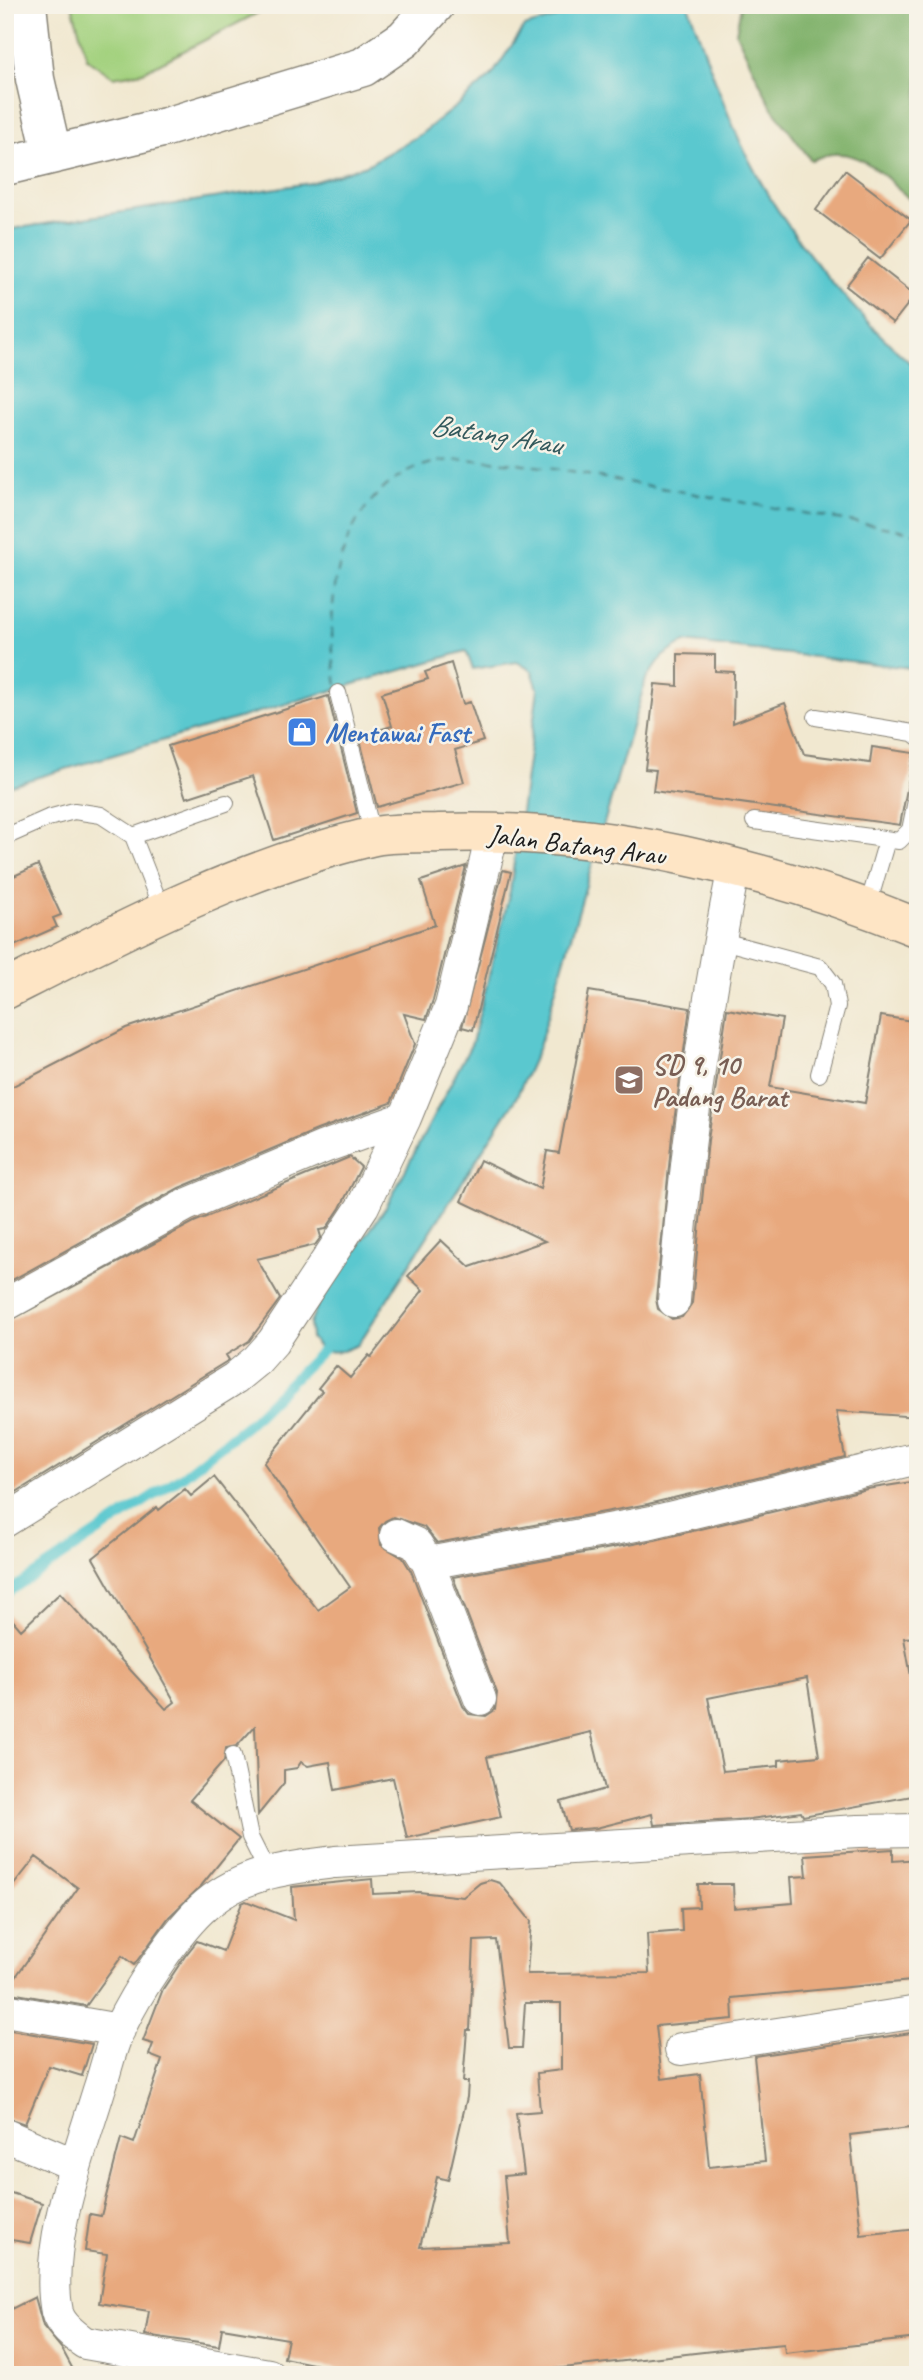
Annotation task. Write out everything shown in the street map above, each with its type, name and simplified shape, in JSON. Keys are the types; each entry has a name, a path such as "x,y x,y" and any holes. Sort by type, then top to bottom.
{"main road":[{"name":"Jalan Batang Arau","path":"5,990 162,910 265,870 373,836 498,831 644,848 734,867 918,928"}],"street":[{"path":"27,5 35,79 52,153"},
{"path":"5,166 166,127 363,67 404,39 435,5"},
{"path":"5,1521 235,1378 273,1342 363,1206 405,1118 451,1006 498,831"},
{"path":"674,1301 682,1199 719,940 734,867"},
{"path":"5,1305 186,1205 324,1147 405,1118"},
{"path":"428,1563 652,1522 918,1458"},
{"path":"396,1535 416,1544 428,1563 480,1699"},
{"path":"269,2375 85,2343 73,2335 58,2315 54,2263 75,2165 119,2030 171,1945 205,1906 234,1884 267,1871 335,1862 541,1848 918,1830"},
{"path":"5,2010 119,2030"},
{"path":"681,2049 918,2012"},
{"path":"5,2134 75,2165"}],"lane":[{"path":"338,693 373,836"},
{"path":"816,717 913,733 918,737"},
{"path":"754,821 899,841 910,830 918,791"},
{"path":"133,836 226,803"},
{"path":"5,837 48,817 74,811 101,815 133,836 162,910"},
{"path":"867,909 887,841"},
{"path":"719,940 820,967 833,984 838,1006 819,1074"},
{"path":"233,1755 250,1838 267,1871"}],"green space":[{"path":"72,5 273,5 143,72 113,77 87,59"},
{"path":"741,5 918,5 918,208 880,172 858,158 833,154 811,160 772,108 736,33"}],"water":[{"name":"Batang Arau","path":"600,5 688,5 736,132 771,199 828,278 873,328 918,370 918,669 685,642 663,656 646,679 539,1047 516,1098 358,1345 343,1351 323,1352 311,1338 310,1323 318,1304 386,1207 472,1043 510,891 538,689 532,671 517,662 473,669 466,651 5,787 5,230 310,183 367,165 421,134 492,75 524,27"}],"building":[{"path":"845,170 911,220 880,259 816,210"},
{"path":"868,258 915,295 893,323 846,286"},
{"path":"678,654 715,655 715,671 734,672 733,723 785,703 804,754 870,763 872,747 914,753 900,825 653,791 656,770 645,769 655,684 678,686"},
{"path":"451,663 463,704 470,702 483,741 455,750 464,782 377,807 359,736 392,726 382,693 428,679 425,672"},
{"path":"328,696 357,813 274,840 253,776 186,798 168,746"},
{"path":"38,865 61,915 53,918 57,927 5,950 5,880"},
{"path":"466,866 426,1019 404,1014 415,1044 391,1103 317,1130 179,1188 5,1284 5,1090 126,1028 435,925 421,881"},
{"path":"503,870 511,872 473,1030 462,1027"},
{"path":"589,991 690,1008 672,1136 656,1299 658,1309 672,1319 682,1317 692,1303 708,1140 727,1009 782,1019 770,1087 865,1103 881,1016 918,1022 918,1417 836,1411 845,1457 648,1504 437,1543 424,1527 393,1517 379,1528 381,1545 403,1558 411,1571 463,1706 469,1714 486,1716 495,1710 497,1693 453,1577 655,1540 867,1489 918,1481 918,1637 904,1638 918,1715 918,1795 803,1816 801,1812 750,1819 654,1825 652,1814 596,1828 569,1830 561,1802 605,1789 591,1732 487,1757 501,1817 407,1838 393,1778 335,1790 330,1762 308,1766 301,1762 297,1768 284,1770 284,1783 258,1815 255,1726 237,1746 226,1748 224,1761 190,1800 239,1839 201,1886 169,1917 134,1965 122,1956 86,2006 5,1992 78,1888 36,1857 5,1896 5,1611 21,1630 60,1593 166,1709 175,1702 93,1558 157,1507 159,1510 185,1489 191,1496 214,1477 318,1610 350,1587 264,1463 322,1391 318,1388 336,1366 350,1378 369,1355 371,1357 423,1290 408,1276 441,1240 470,1267 545,1241 461,1201 480,1160 540,1189 547,1151 559,1153","holes":["807,1678 819,1756 779,1760 779,1766 723,1771 708,1698"]},
{"path":"350,1157 361,1167 326,1229 319,1230 321,1237 315,1245 257,1259 280,1299 249,1341 226,1355 229,1360 5,1499 5,1323 194,1222"},
{"path":"893,1849 893,1861 918,1859 918,1968 910,1969 911,1981 732,1998 733,2019 656,2026 662,2079 700,2074 709,2167 765,2161 754,2056 918,2032 918,2127 850,2135 861,2235 918,2229 918,2338 785,2353 784,2344 501,2375 366,2375 284,2358 288,2339 222,2328 219,2346 145,2335 149,2311 99,2303 107,2254 85,2251 90,2214 101,2216 121,2138 134,2143 162,2060 149,2055 153,2044 143,2041 163,1989 185,1956 197,1941 223,1951 242,1903 246,1901 294,1920 292,1887 372,1879 373,1894 419,1892 463,1897 480,1883 490,1880 500,1883 531,1921 527,1974 649,1973 647,1934 682,1931 681,1908 699,1907 698,1884 733,1884 734,1908 793,1903 791,1877 807,1876 805,1855","holes":["496,1940 509,2048 522,2048 525,2003 561,2003 561,2070 537,2073 540,2111 516,2113 524,2174 504,2176 510,2243 420,2247 437,2177 448,2180 467,2097 468,2082 463,2082 467,2030 470,2030 474,1941"]},
{"path":"5,2029 92,2044 82,2076 49,2066 25,2124 5,2117"},
{"path":"5,2191 42,2203 30,2243 5,2239"},
{"path":"35,2297 43,2326 62,2349 76,2375 5,2375 5,2312"}],"waterway":[{"path":"5,1594 184,1475 247,1425 331,1342"}],"ferry route":[{"path":"337,685 332,622 335,589 353,528 370,502 393,481 422,466 470,460 518,463 918,533"}],"place":[{"name":"Mentawai Fast","path":"302,732"},
{"name":"SD 9, 10 Padang Barat","path":"629,1080"}]}
